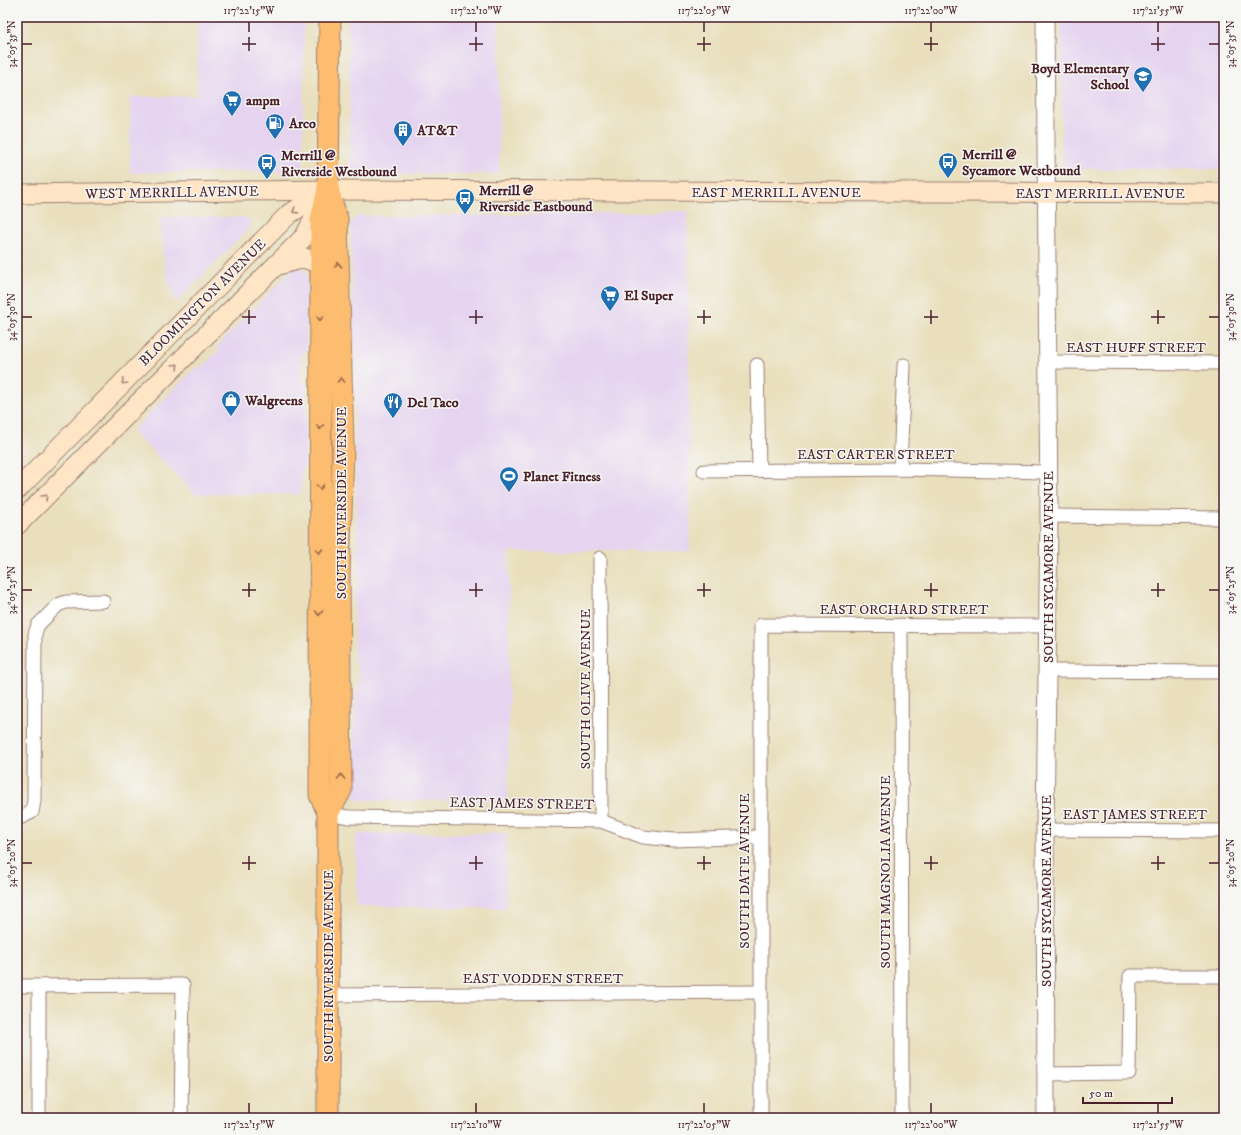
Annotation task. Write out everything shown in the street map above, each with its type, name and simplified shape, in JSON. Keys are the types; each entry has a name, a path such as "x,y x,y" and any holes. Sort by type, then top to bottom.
{"main road":[{"name":"SOUTH RIVERSIDE AVENUE","path":"328,1118 328,813 320,795 320,220 328,190 330,17"},
{"name":"SOUTH RIVERSIDE AVENUE","path":"328,190 337,219 343,447 340,575 341,790 328,813"},
{"name":"EAST MERRILL AVENUE","path":"328,190 1224,193"},
{"name":"WEST MERRILL AVENUE","path":"17,194 328,190"},
{"name":"BLOOMINGTON AVENUE","path":"17,525 306,236 328,190"},
{"name":"BLOOMINGTON AVENUE","path":"17,490 289,214 328,190"},
{"name":"BLOOMINGTON AVENUE","path":"275,266 305,258 320,264"}],"street":[{"name":"SOUTH SYCAMORE AVENUE","path":"1045,17 1049,516 1045,830 1046,1118"},
{"name":"EAST HUFF STREET","path":"1048,362 1224,363"},
{"path":"757,365 758,470"},
{"path":"900,469 904,365"},
{"name":"EAST CARTER STREET","path":"704,471 900,469 1048,472"},
{"path":"1049,516 1224,518"},
{"name":"SOUTH OLIVE AVENUE","path":"600,558 601,821"},
{"path":"17,817 22,817 32,812 34,801 35,634 38,625 58,605 66,602 103,601"},
{"name":"EAST ORCHARD STREET","path":"760,625 1048,626"},
{"name":"SOUTH DATE AVENUE","path":"760,625 759,992 761,1118"},
{"name":"SOUTH MAGNOLIA AVENUE","path":"901,625 902,1118"},
{"path":"1047,671 1224,672"},
{"name":"EAST JAMES STREET","path":"328,813 348,817 601,821 643,837 673,840 760,837"},
{"name":"EAST JAMES STREET","path":"1045,830 1224,831"},
{"path":"1046,1074 1129,1073 1130,976 1224,976"},
{"path":"17,986 183,985 181,1118"},
{"path":"39,987 39,1118"},
{"name":"EAST VODDEN STREET","path":"328,995 759,992"}],"shaded area":[{"path":"197,17 304,17 303,167 296,171 130,173 130,97 198,96"},
{"path":"348,17 499,18 499,174 360,174 350,167"},
{"name":"Boyd Elementary School","path":"1061,17 1224,17 1224,169 1062,169"},
{"path":"688,211 690,551 509,551 508,801 357,800 355,797 354,725 355,694 359,686 358,665 354,661 354,591 359,584 357,553 351,222 358,216 530,215"},
{"path":"160,217 244,217 250,220 251,226 176,303 165,270"},
{"path":"295,267 308,273 306,351 301,356 301,379 306,383 305,464 302,468 301,494 195,494 132,431 196,367 202,367 218,351 217,346"},
{"path":"506,833 506,908 357,906 356,834"}],"place":[{"name":"Boyd Elementary School","path":"1143,93"},
{"name":"ampm","path":"232,117"},
{"name":"Arco","path":"275,140"},
{"name":"AT&T","path":"403,147"},
{"name":"Merrill @ Sycamore Westbound","path":"948,179"},
{"name":"Merrill @ Riverside Westbound","path":"267,180"},
{"name":"Merrill @ Riverside Eastbound","path":"465,215"},
{"name":"El Super","path":"610,312"},
{"name":"Walgreens","path":"231,417"},
{"name":"Del Taco","path":"393,419"},
{"name":"Planet Fitness","path":"509,493"}]}
